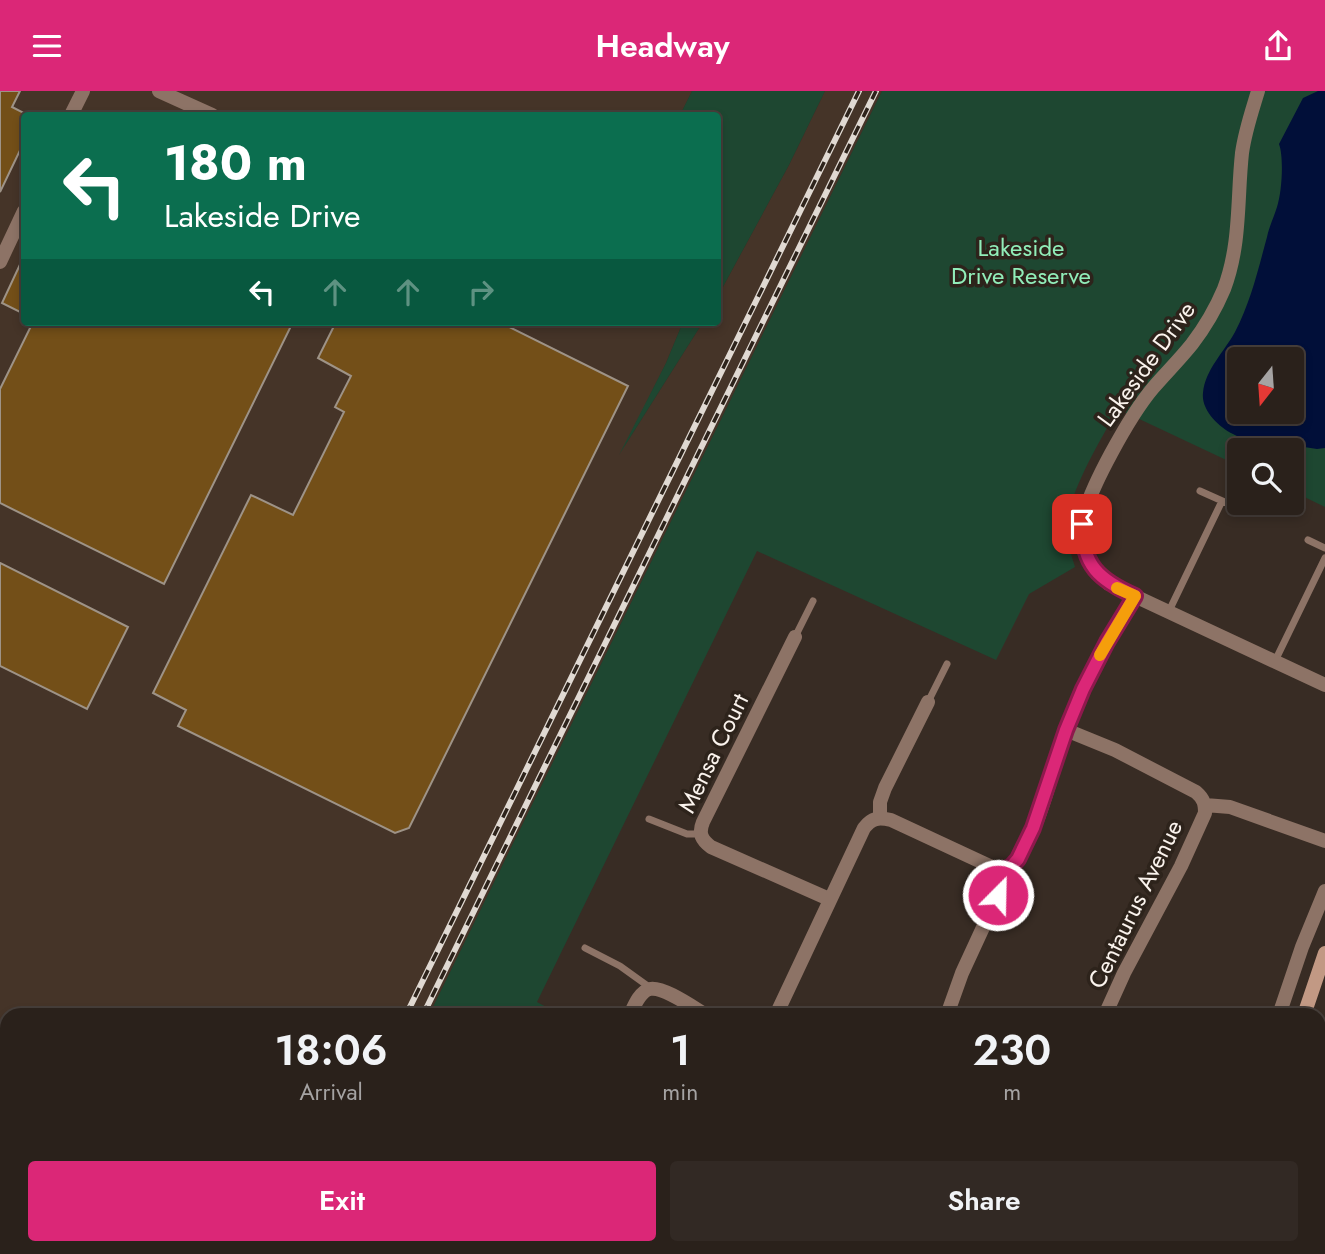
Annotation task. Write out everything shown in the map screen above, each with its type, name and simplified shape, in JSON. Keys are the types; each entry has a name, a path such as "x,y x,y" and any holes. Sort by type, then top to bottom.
{"street":[{"path":"72,112 83,91"},
{"path":"159,91 205,112"},
{"name":"Lakeside Drive","path":"1258,91 1243,149 1234,259 1223,290 1208,322 1152,389 1132,418 1086,509 1082,538 1098,576 1109,584 1325,685"},
{"path":"0,262 21,217"},
{"path":"779,1008 829,899 864,828 871,820 891,820 1001,870 1011,867 1018,859 1033,828 1066,730 1107,642 1135,596"},
{"name":"Mensa Court","path":"795,637 703,822 700,834 704,842 712,847 829,899"},
{"path":"880,818 880,801 885,788 928,702"},
{"name":"Centaurus Avenue","path":"1066,730 1115,750 1196,792 1205,806 1205,813 1181,866 1108,1008"},
{"path":"1205,806 1230,807 1325,841"},
{"path":"950,1008 962,973 998,895 1001,870"},
{"path":"1281,1008 1325,891"},
{"path":"1306,1008 1324,957"},
{"path":"634,1008 644,993 652,989 663,991 693,1008"}],"lane":[{"path":"1200,491 1227,503"},
{"path":"1169,612 1222,501"},
{"path":"1308,540 1325,548"},
{"path":"1275,662 1325,558"},
{"path":"795,637 814,601"},
{"path":"928,702 947,664"},
{"path":"649,819 687,834 700,834"},
{"path":"584,948 627,970 652,989"}],"shaded area":[{"path":"0,91 692,91 682,112 21,112 21,326 681,326 624,447 700,326 721,326 721,290 789,165 825,91 882,91 432,1008 0,1008"}],"green space":[{"path":"692,91 825,91 789,165 721,290 721,112 682,112"},
{"name":"Lakeside Drive Reserve","path":"882,91 1325,91 1325,507 1304,497 1304,438 1227,438 1227,460 1118,409 1087,465 1069,511 1067,535 1075,567 1029,594 996,660 757,551 537,1002 548,1008 432,1008"},
{"path":"681,326 700,326 619,455 666,363"}],"water":[{"path":"1318,91 1325,91 1325,448 1304,448 1304,438 1242,438 1217,422 1208,412 1203,399 1207,377 1235,332 1250,297 1279,201 1282,166 1279,144 1303,98"}],"building":[{"path":"0,91 20,91 12,107 22,112 21,148 0,192"},
{"path":"21,262 21,312 2,303"},
{"path":"31,326 291,326 164,584 0,503 0,389"},
{"path":"334,326 507,326 628,386 409,828 395,833 178,726 186,710 153,693 251,495 293,515 344,412 335,407 351,376 318,358"},
{"path":"0,563 128,627 87,709 0,666"}],"railway":[{"path":"409,1008 859,91"},
{"path":"426,1008 876,91"}],"slow traffic":[{"path":"1100,655 1135,596 1117,588"}],"route":[{"path":"998,895 1001,870 1011,867 1018,859 1033,828 1066,730 1083,689 1135,596 1098,576 1085,551 1082,524"}]}
